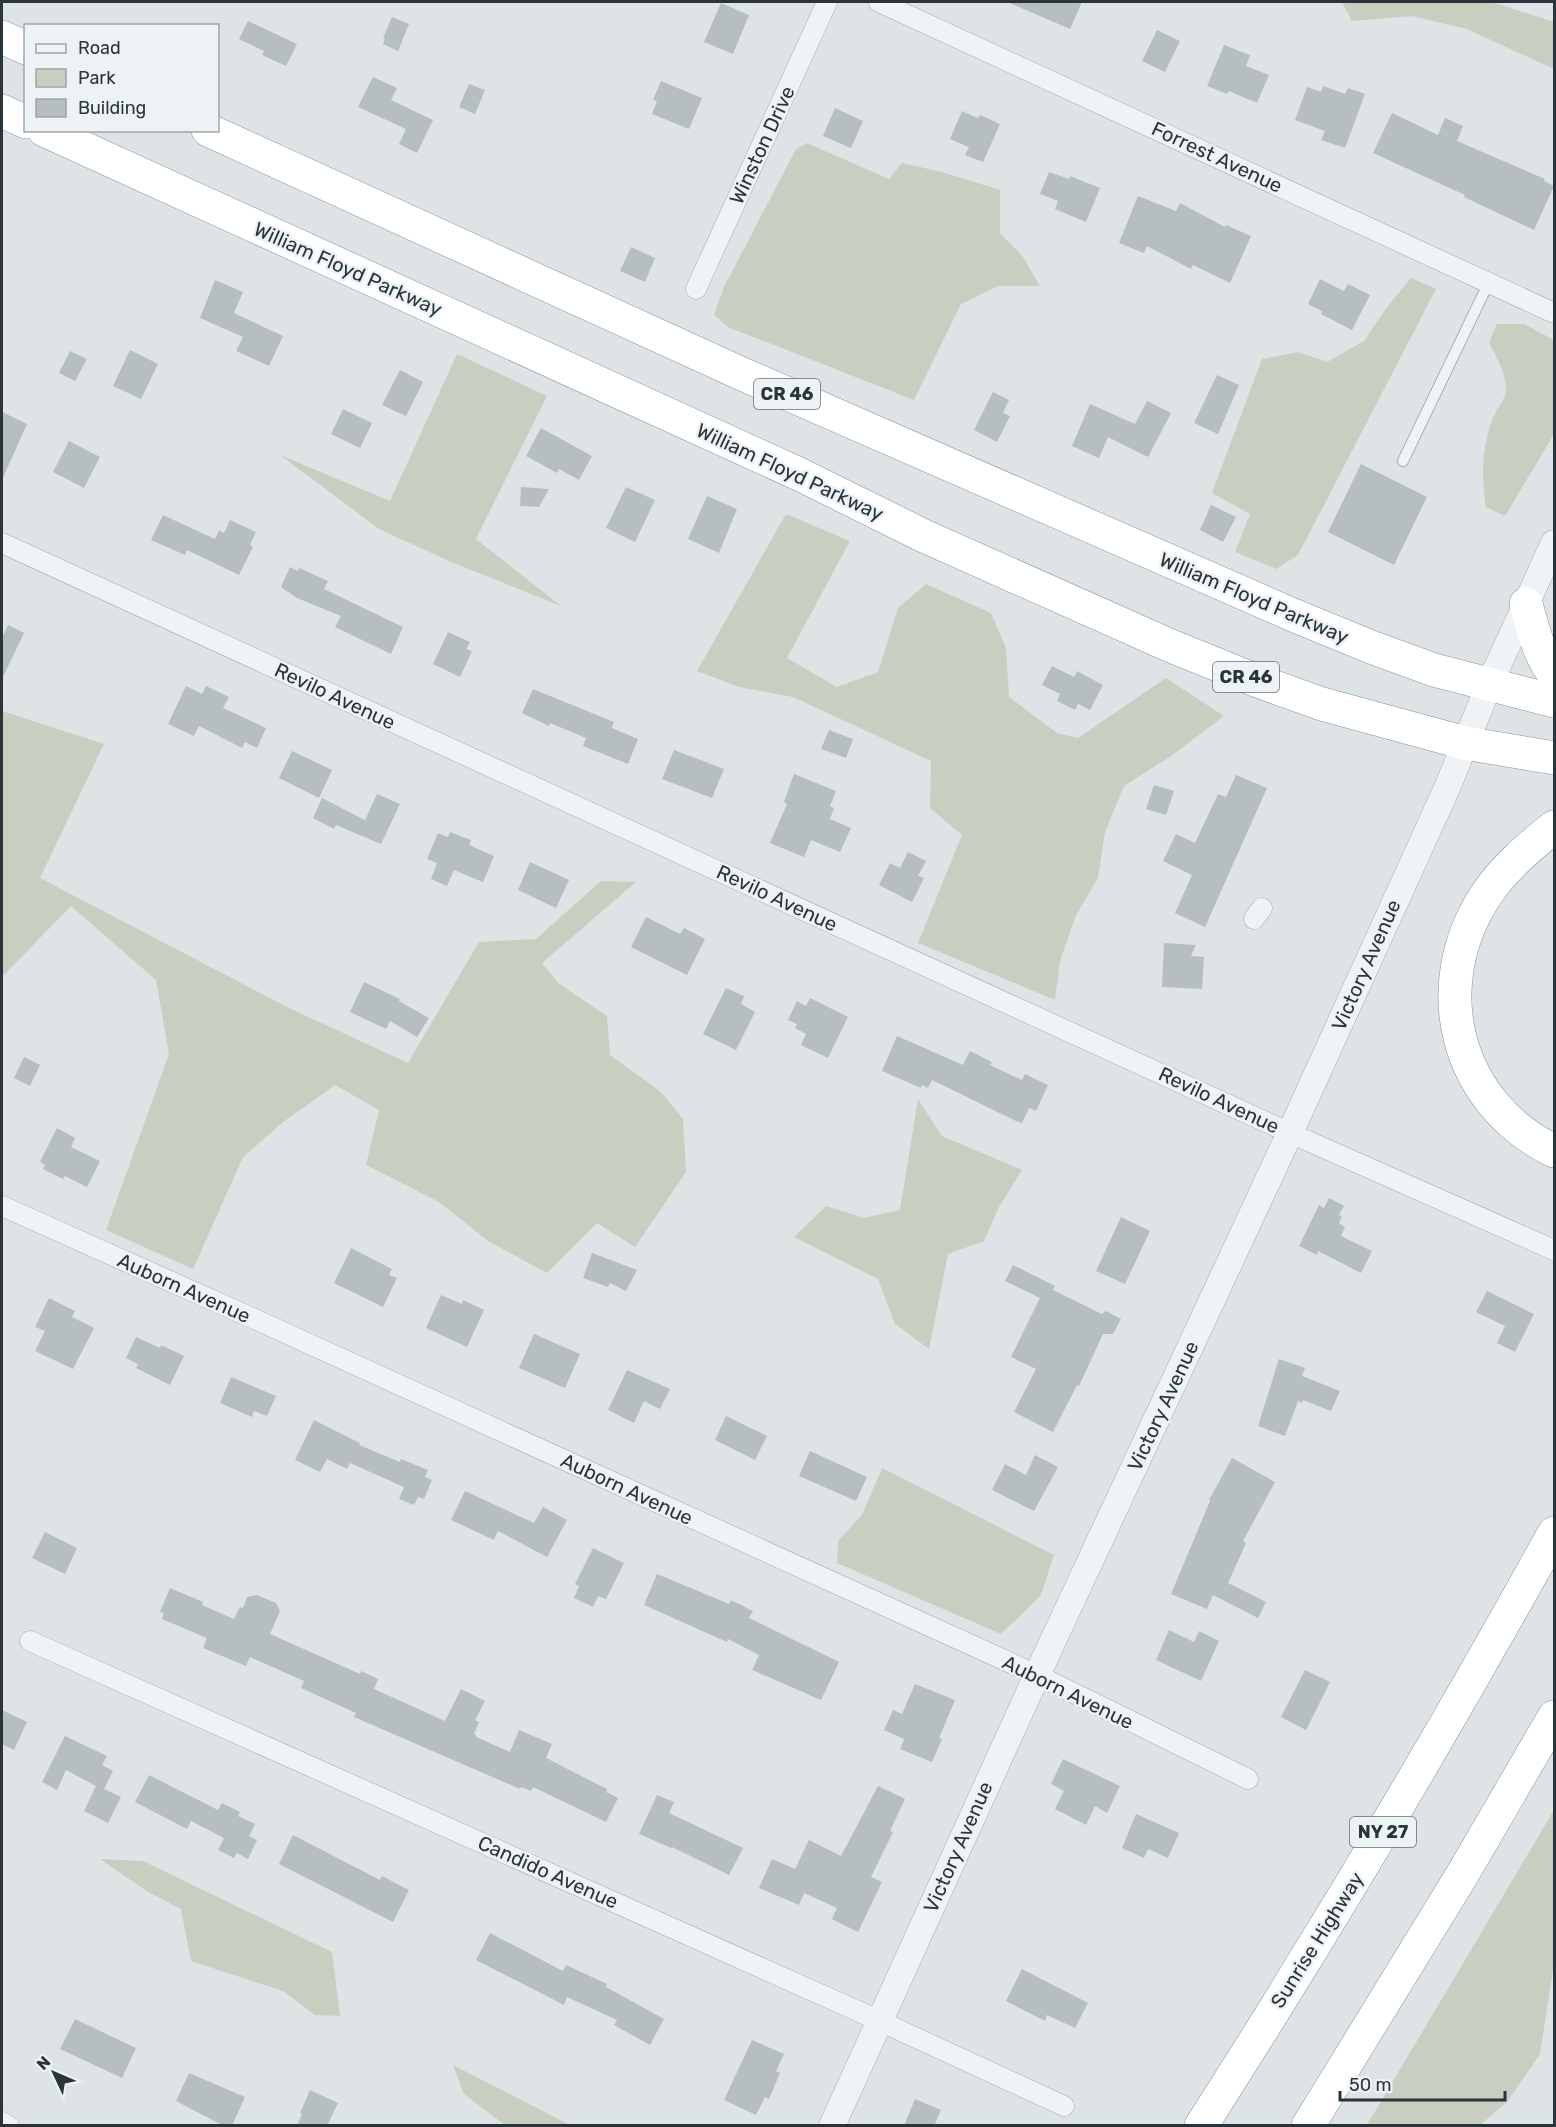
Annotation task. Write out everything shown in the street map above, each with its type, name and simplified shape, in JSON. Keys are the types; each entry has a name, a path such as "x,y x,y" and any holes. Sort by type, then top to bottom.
{"highway":[{"path":"2,37 24,47"},
{"path":"2,111 24,121"},
{"name":"William Floyd Parkway","path":"48,132 801,475 924,536 1171,646 1322,704 1465,743 1554,758"},
{"name":"William Floyd Parkway","path":"212,132 740,373 1206,579 1371,647 1434,670 1554,701"},
{"path":"1526,604 1539,646 1554,674"},
{"path":"1554,827 1519,856 1486,896 1465,936 1458,960 1454,983 1454,1008 1464,1052 1482,1089 1507,1119 1554,1151"},
{"name":"Sunrise Highway","path":"1201,2126 1403,1799 1554,1533"},
{"path":"1308,2126 1400,1979 1554,1717"},
{"path":"1522,1774 1554,1732"}],"street":[{"name":"Winston Drive","path":"696,289 827,2"},
{"name":"Forrest Avenue","path":"879,2 1554,313"},
{"name":"Revilo Avenue","path":"2,543 1290,1133 1554,1250"},
{"name":"Victory Avenue","path":"832,2126 1037,1675 1290,1133 1447,788 1489,685 1554,543"},
{"name":"Auborn Avenue","path":"2,1206 1037,1675 1248,1779"},
{"name":"Candido Avenue","path":"30,1641 1064,2106"},
{"path":"2,2122 9,2126"}],"lane":[{"path":"1403,461 1489,282"}],"green space":[{"path":"1342,2 1492,2 1554,22 1554,69 1467,29 1412,16 1352,21"},
{"path":"807,143 889,179 902,163 942,172 1000,190 1000,233 1023,257 1040,286 998,286 961,304 914,400 728,327 714,315 724,287 796,149"},
{"path":"1411,278 1436,289 1298,555 1276,569 1235,552 1250,514 1212,493 1262,359 1298,352 1327,362 1364,341 1387,307"},
{"path":"1497,324 1524,324 1554,340 1554,434 1505,516 1486,507 1483,485 1484,452 1489,431 1506,391 1503,372 1489,343"},
{"path":"457,354 547,396 476,539 561,606 451,562 379,529 280,455 390,501"},
{"path":"786,514 850,541 787,658 837,687 878,672 898,608 926,584 991,613 1006,648 1009,697 1057,733 1078,738 1166,678 1224,716 1171,756 1124,786 1105,832 1098,878 1076,915 1060,961 1055,1000 918,943 962,835 930,808 931,761 793,697 739,687 697,671"},
{"path":"2,711 104,744 40,878 289,1008 408,1063 479,942 536,939 601,881 636,882 542,963 558,983 607,1016 610,1055 661,1092 683,1119 686,1172 635,1247 597,1223 547,1273 488,1241 439,1202 366,1165 379,1110 335,1085 283,1122 243,1157 193,1269 106,1230 169,1054 156,980 71,906 2,977"},
{"path":"918,1099 942,1136 1022,1170 999,1207 984,1241 948,1254 929,1349 895,1324 878,1279 794,1237 826,1206 864,1218 900,1210"},
{"path":"882,1468 1054,1555 1041,1595 1001,1634 837,1563 838,1541 862,1515"},
{"path":"1554,1810 1554,1964 1540,2054 1507,2102 1480,2125 1367,2125"},
{"path":"100,1859 143,1861 332,1952 340,2016 315,2015 283,1991 191,1961 181,1909 148,1892"},
{"path":"453,2065 570,2125 505,2125 464,2094"}],"building":[{"path":"1007,2 1082,2 1070,29"},
{"path":"721,3 749,15 733,54 704,42"},
{"path":"392,17 409,24 398,51 383,44 385,38 383,38"},
{"path":"248,21 297,44 286,66 262,55 264,51 239,39"},
{"path":"1157,30 1180,41 1165,72 1142,61"},
{"path":"1224,45 1250,55 1246,66 1269,75 1257,103 1229,91 1227,94 1207,86"},
{"path":"373,77 397,88 391,100 433,120 417,153 399,144 406,129 358,107"},
{"path":"661,81 702,98 689,129 652,114 657,101 653,100"},
{"path":"469,84 485,90 475,114 459,107"},
{"path":"1323,86 1345,94 1348,88 1365,94 1345,148 1321,140 1325,131 1295,120 1307,87 1321,92"},
{"path":"835,108 863,121 851,148 823,136"},
{"path":"962,111 978,118 980,115 1000,124 983,162 965,155 969,147 950,139"},
{"path":"1392,113 1438,135 1445,118 1463,126 1457,141 1545,179 1544,181 1554,186 1534,230 1464,197 1465,195 1373,153"},
{"path":"1049,172 1069,179 1070,176 1100,188 1086,222 1055,209 1058,201 1040,194"},
{"path":"1138,196 1176,211 1180,203 1225,227 1226,225 1251,236 1230,283 1193,265 1191,269 1147,246 1144,253 1119,243"},
{"path":"631,247 655,258 645,282 620,271"},
{"path":"1320,279 1344,291 1348,284 1370,295 1352,330 1321,314 1322,311 1308,304"},
{"path":"215,280 243,292 234,313 283,336 269,366 236,351 243,337 200,318"},
{"path":"130,350 158,364 141,399 113,386"},
{"path":"70,351 87,359 75,381 59,373"},
{"path":"400,370 423,382 406,416 382,405"},
{"path":"1217,375 1239,385 1218,434 1194,423"},
{"path":"993,392 1009,400 1003,413 1010,416 997,442 974,430"},
{"path":"1147,401 1171,413 1148,457 1108,437 1099,458 1072,446 1090,404 1135,424"},
{"path":"343,409 372,423 360,448 331,434"},
{"path":"2,412 27,424 2,480"},
{"path":"541,428 592,456 579,480 559,469 557,473 526,456"},
{"path":"69,441 100,457 84,488 53,472"},
{"path":"1361,464 1427,497 1394,565 1328,532"},
{"path":"521,487 549,489 539,507 520,506"},
{"path":"626,487 655,500 635,542 606,528"},
{"path":"707,496 737,509 719,553 688,539"},
{"path":"1211,505 1236,517 1223,542 1200,530"},
{"path":"163,515 215,539 219,530 224,533 230,520 256,532 250,545 253,547 239,575 187,550 185,555 151,540"},
{"path":"290,567 298,571 299,568 328,581 324,589 403,627 391,654 335,627 341,616 297,598 281,587"},
{"path":"8,625 24,633 2,679 2,638"},
{"path":"448,632 470,642 466,649 472,651 460,677 433,664"},
{"path":"1052,666 1074,677 1077,671 1103,685 1090,710 1078,704 1075,710 1057,701 1060,694 1042,685"},
{"path":"186,686 202,694 206,686 229,697 223,708 266,728 257,748 245,742 242,748 199,726 194,736 168,724"},
{"path":"533,689 614,722 612,728 638,739 628,764 583,746 586,738 550,723 549,726 522,713"},
{"path":"829,730 853,739 846,758 821,749"},
{"path":"674,750 724,769 712,798 662,779"},
{"path":"292,751 332,770 319,798 279,778"},
{"path":"794,774 836,791 830,806 834,808 830,819 851,828 840,852 811,840 804,857 770,843 787,804 784,802"},
{"path":"1236,775 1267,788 1205,927 1175,913 1192,875 1163,861 1176,834 1195,843 1218,794 1226,797"},
{"path":"1154,785 1174,791 1166,815 1146,809"},
{"path":"377,794 400,804 381,844 336,825 334,829 313,818 322,798 365,820"},
{"path":"450,832 471,840 469,845 494,856 483,882 454,870 447,886 431,879 437,863 427,859 438,833 448,837"},
{"path":"908,852 926,861 918,876 924,878 912,902 879,885 890,863 900,868"},
{"path":"530,862 569,880 556,908 518,890"},
{"path":"646,917 680,934 684,928 705,939 687,975 631,947"},
{"path":"1164,943 1196,945 1191,956 1204,957 1202,989 1162,987"},
{"path":"364,982 400,999 399,1001 429,1018 417,1037 390,1021 386,1029 350,1012"},
{"path":"726,988 744,996 741,1004 755,1012 736,1050 703,1034"},
{"path":"810,998 848,1017 828,1058 801,1045 806,1034 795,1028 797,1024 788,1020 797,1001 806,1006"},
{"path":"897,1036 963,1065 970,1051 992,1062 990,1065 1022,1080 1025,1074 1048,1085 1036,1111 1029,1108 1022,1123 1018,1122 932,1080 928,1088 922,1085 921,1088 882,1071"},
{"path":"24,1057 40,1065 30,1086 14,1078"},
{"path":"57,1128 75,1138 71,1147 100,1161 87,1187 65,1176 63,1179 43,1169 45,1165 40,1162"},
{"path":"1329,1198 1344,1206 1339,1215 1342,1216 1339,1223 1345,1227 1341,1236 1372,1251 1361,1273 1318,1251 1317,1255 1299,1246 1319,1205 1324,1208"},
{"path":"1121,1217 1150,1231 1125,1284 1096,1271"},
{"path":"351,1248 392,1269 389,1275 397,1278 383,1307 334,1283"},
{"path":"592,1253 637,1270 626,1291 610,1283 608,1287 583,1278"},
{"path":"1013,1265 1055,1286 1053,1290 1102,1314 1106,1311 1121,1319 1113,1334 1103,1334 1079,1386 1077,1385 1053,1432 1014,1412 1036,1369 1011,1357 1040,1298 1005,1281"},
{"path":"1487,1291 1534,1314 1515,1352 1497,1343 1505,1326 1476,1312"},
{"path":"441,1295 462,1304 463,1300 484,1310 467,1347 426,1328"},
{"path":"49,1298 75,1311 72,1317 94,1328 73,1369 35,1351 45,1331 35,1327"},
{"path":"534,1334 580,1354 565,1388 519,1368"},
{"path":"136,1337 184,1356 170,1385 136,1368 138,1364 126,1358"},
{"path":"1279,1359 1305,1368 1302,1376 1340,1391 1331,1411 1303,1400 1302,1403 1298,1401 1285,1436 1258,1426"},
{"path":"627,1370 670,1389 660,1409 644,1401 634,1423 608,1410"},
{"path":"231,1377 276,1396 267,1416 254,1411 252,1417 220,1403"},
{"path":"726,1416 767,1436 755,1460 715,1440"},
{"path":"314,1420 360,1443 359,1445 400,1462 401,1459 428,1470 425,1477 432,1480 424,1499 418,1497 414,1505 399,1499 404,1487 350,1463 347,1469 327,1459 320,1472 295,1460"},
{"path":"810,1451 867,1477 856,1501 799,1476"},
{"path":"1035,1455 1058,1467 1034,1511 992,1490 1005,1464 1026,1475"},
{"path":"1232,1458 1275,1482 1243,1541 1246,1543 1228,1583 1266,1602 1258,1618 1213,1595 1207,1609 1171,1594 1209,1500"},
{"path":"465,1491 534,1523 543,1507 567,1520 547,1557 498,1531 494,1540 451,1520"},
{"path":"45,1532 77,1548 65,1574 32,1558"},
{"path":"593,1548 624,1563 606,1599 598,1596 593,1607 574,1598 579,1586 575,1584"},
{"path":"657,1574 729,1604 731,1600 753,1611 749,1618 839,1662 821,1700 752,1670 759,1655 728,1639 727,1642 644,1605"},
{"path":"170,1588 234,1619 240,1607 243,1608 247,1597 257,1595 276,1603 280,1611 270,1634 360,1674 361,1671 378,1679 374,1689 445,1721 461,1689 485,1701 475,1720 479,1722 474,1734 476,1737 510,1752 519,1730 552,1744 546,1758 607,1789 606,1792 618,1798 606,1822 533,1787 531,1791 521,1787 520,1789 354,1717 356,1713 301,1688 304,1681 250,1657 246,1666 203,1648 207,1638 162,1619 164,1613 160,1612"},
{"path":"1169,1630 1194,1642 1199,1631 1219,1641 1201,1681 1156,1660"},
{"path":"1305,1670 1330,1682 1306,1730 1281,1717"},
{"path":"915,1684 955,1700 932,1762 900,1749 904,1739 884,1730 893,1710 902,1714"},
{"path":"2,1710 27,1722 14,1750 2,1744"},
{"path":"65,1736 107,1756 102,1765 113,1771 104,1789 121,1797 108,1823 84,1811 96,1786 66,1770 57,1790 42,1782"},
{"path":"1063,1759 1120,1786 1107,1813 1095,1806 1086,1825 1055,1809 1064,1791 1051,1784"},
{"path":"149,1775 218,1810 222,1803 240,1812 238,1816 255,1824 249,1836 257,1840 248,1859 237,1853 234,1858 218,1850 224,1838 191,1821 187,1829 135,1802"},
{"path":"878,1786 905,1799 890,1831 893,1832 871,1877 882,1882 858,1932 832,1919 837,1908 804,1893 799,1905 759,1888 772,1859 795,1869 809,1840 841,1856"},
{"path":"657,1795 674,1802 669,1813 743,1848 729,1875 672,1847 639,1834"},
{"path":"1136,1814 1179,1833 1168,1858 1148,1849 1144,1858 1122,1848"},
{"path":"293,1835 380,1880 382,1876 409,1890 393,1922 279,1864"},
{"path":"490,1933 563,1971 566,1965 607,1984 606,1987 664,2019 650,2045 614,2025 617,2020 567,1997 564,2005 476,1960"},
{"path":"1022,1969 1088,2003 1075,2028 1047,2015 1045,2021 1006,2001"},
{"path":"75,2019 136,2048 122,2078 60,2049"},
{"path":"752,2040 784,2054 776,2071 780,2073 769,2099 765,2097 756,2115 724,2100"},
{"path":"189,2073 245,2097 232,2126 224,2126 176,2101"},
{"path":"310,2090 338,2103 327,2126 297,2126"},
{"path":"915,2099 941,2110 934,2126 904,2126"}]}
